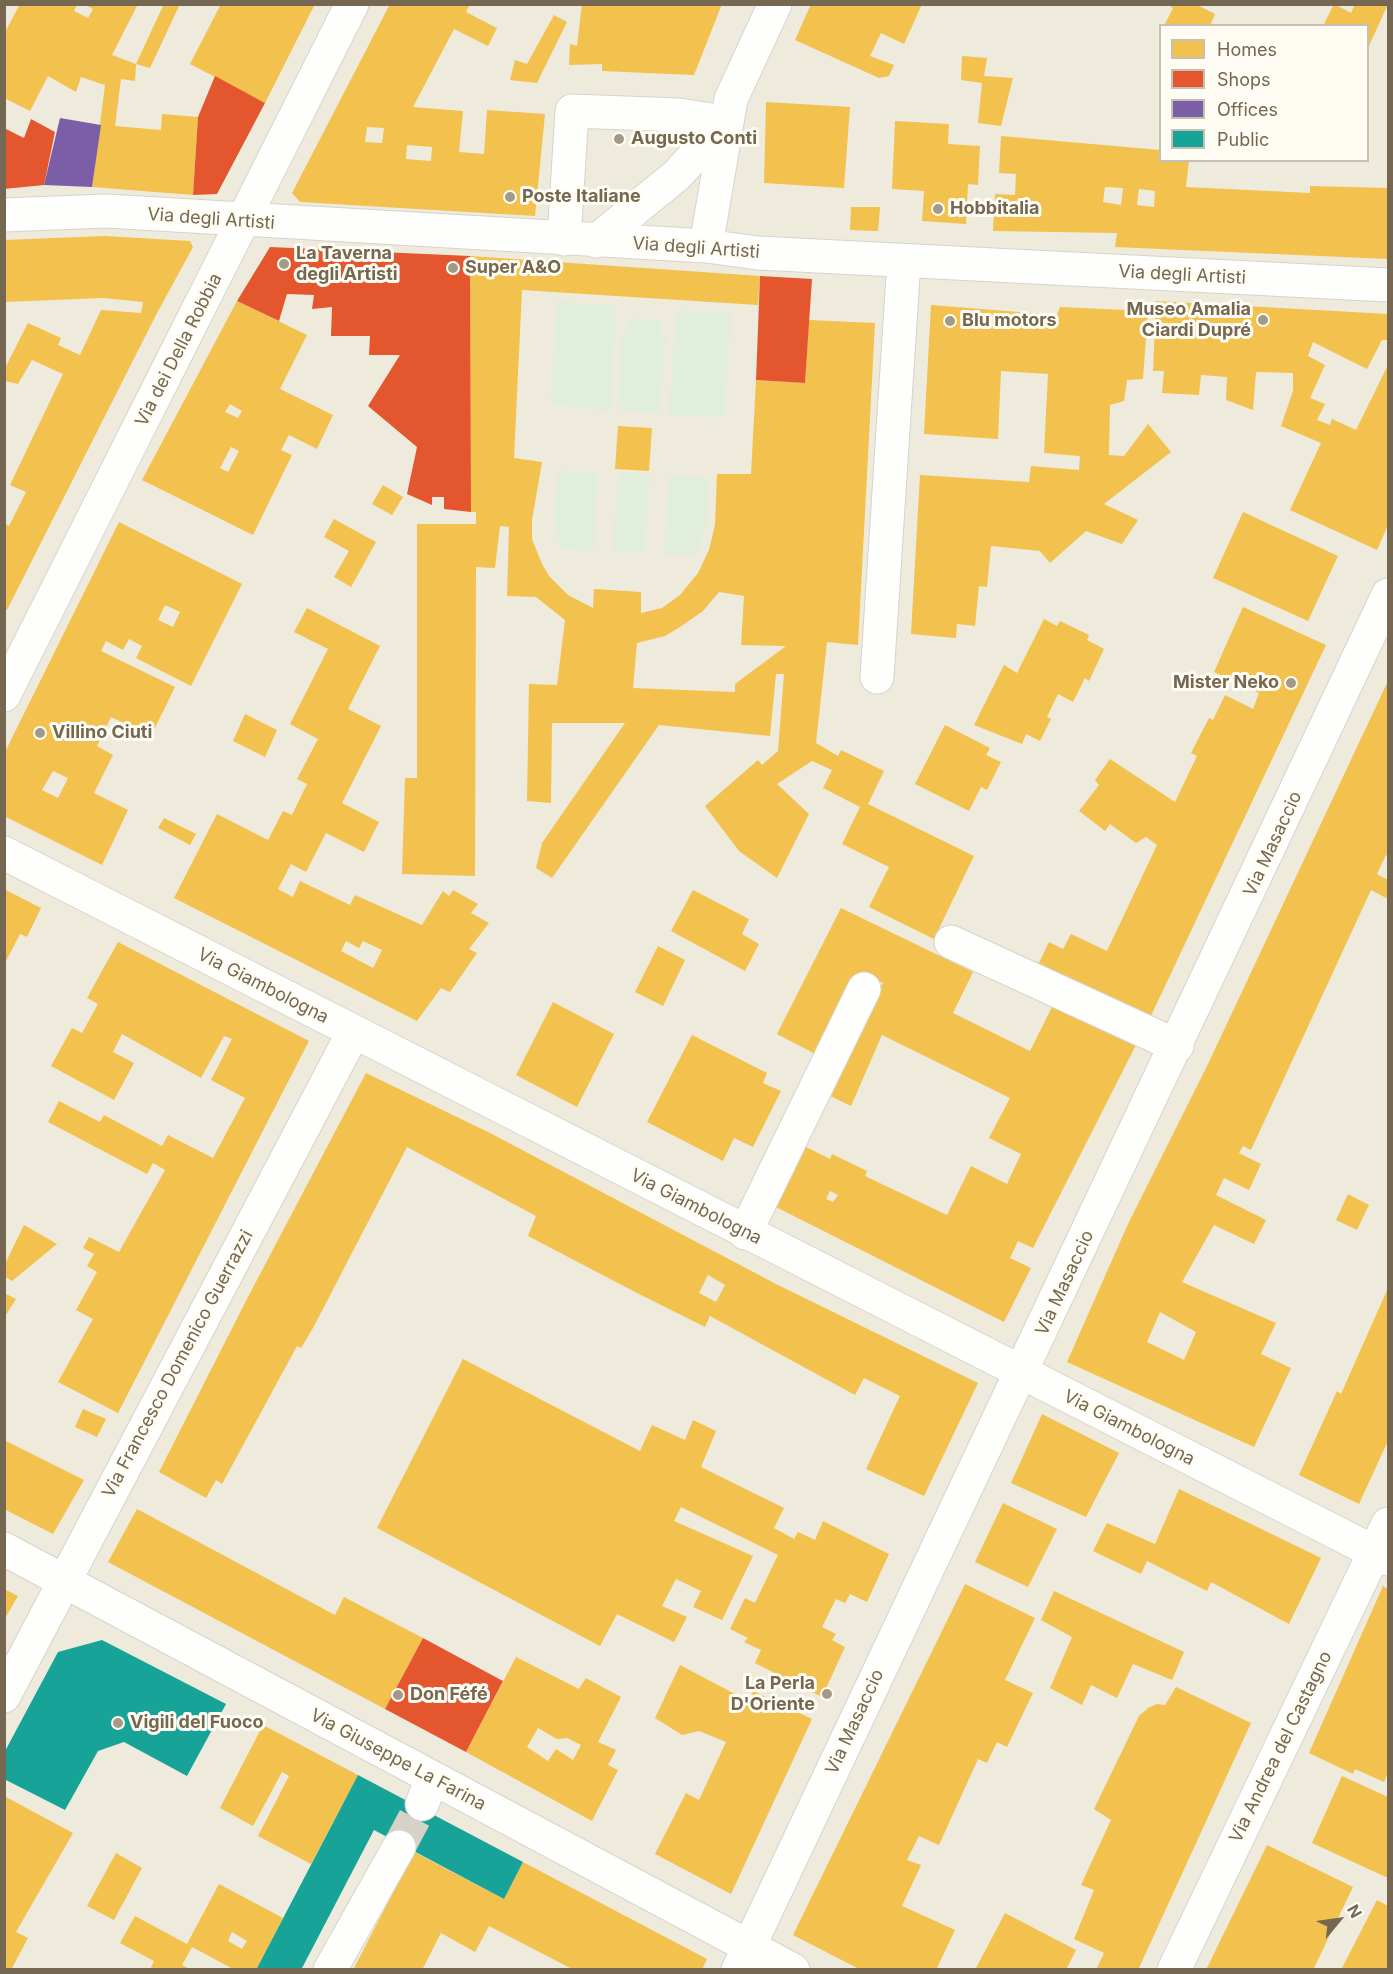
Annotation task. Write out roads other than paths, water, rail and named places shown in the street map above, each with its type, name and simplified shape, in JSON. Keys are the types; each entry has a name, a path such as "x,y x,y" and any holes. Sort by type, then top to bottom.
{"street":[{"name":"Via dei Della Robbia","path":"4,695 352,4"},
{"path":"706,246 725,122 731,99 775,4"},
{"path":"564,239 572,111 679,115 725,122"},
{"path":"596,241 677,175 725,122"},
{"name":"Via degli Artisti","path":"4,215 106,211 244,221 706,246 758,253 1389,285"},
{"path":"877,677 904,261"},
{"name":"Via Masaccio","path":"743,1958 1389,595"},
{"name":"Via Giambologna","path":"4,853 1022,1373 1384,1545"},
{"path":"951,942 1177,1046"},
{"path":"745,1233 864,989"},
{"name":"Via Francesco Domenico Guerrazzi","path":"4,1696 353,1032"},
{"name":"Via Andrea del Castagno","path":"1174,1970 1384,1545"},
{"name":"Via Giuseppe La Farina","path":"4,1549 427,1791 743,1958 793,1970"},
{"path":"330,1970 399,1847"}],"tunnel":[{"path":"399,1847 422,1804"}],"place":[{"name":"Augusto Conti","path":"619,139"},
{"name":"Poste Italiane","path":"510,197"},
{"name":"Hobbitalia","path":"938,209"},
{"name":"La Taverna degli Artisti","path":"284,264"},
{"name":"Super A&O","path":"453,268"},
{"name":"Museo Amalia Ciardi Dupré","path":"1263,320"},
{"name":"Blu motors","path":"950,321"},
{"name":"Mister Neko","path":"1291,683"},
{"name":"Villino Ciuti","path":"40,733"},
{"name":"La Perla D'Oriente","path":"827,1694"},
{"name":"Don Féfé","path":"398,1695"},
{"name":"Vigili del Fuoco","path":"118,1723"}]}
